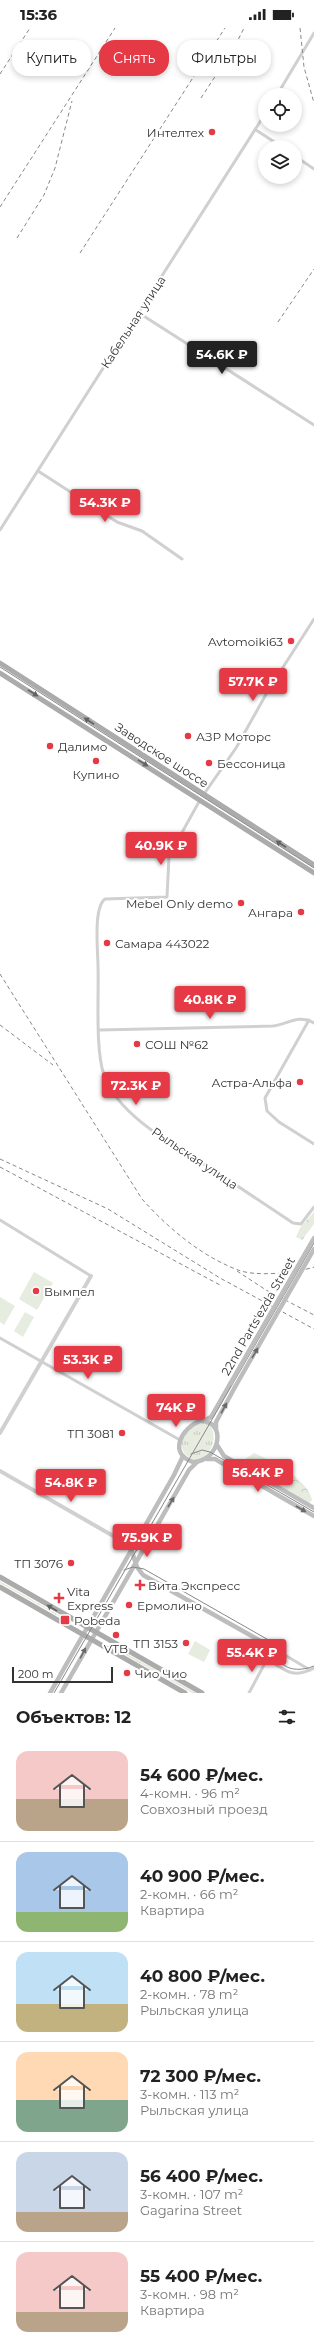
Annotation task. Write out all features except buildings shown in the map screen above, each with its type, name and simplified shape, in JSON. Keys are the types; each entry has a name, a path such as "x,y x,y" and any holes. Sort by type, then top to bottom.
{"main road":[{"name":"Заводское шоссе","path":"0,663 314,865"},
{"name":"Заводское шоссе","path":"0,672 314,873"},
{"path":"200,800 204,794"},
{"name":"22nd Parts'ezda Street","path":"204,1421 211,1417 314,1238"},
{"name":"22nd Parts'ezda Street","path":"216,1429 216,1422 235,1387 314,1250"},
{"path":"314,1508 224,1456 217,1445 216,1429 210,1423 204,1421 189,1426 180,1440 180,1449 183,1456 190,1461 197,1462 206,1459 215,1459 314,1516"},
{"path":"206,1459 212,1454 217,1445"},
{"path":"50,1693 86,1627 174,1475 183,1456"},
{"path":"61,1693 189,1470 197,1462"},
{"path":"131,1549 135,1562 143,1574 273,1648"},
{"path":"0,1577 202,1693"},
{"path":"0,1587 185,1693"},
{"path":"65,1624 70,1623 68,1617"},
{"path":"111,1650 109,1645 114,1643"}],"street":[{"path":"280,88 314,33"},
{"name":"Кабельная улица","path":"0,530 258,126"},
{"path":"256,130 271,140"},
{"path":"302,161 314,169"},
{"path":"139,313 314,425"},
{"path":"38,471 117,522 142,531 182,559"},
{"path":"204,794 236,748 269,690 314,619"},
{"name":"Рыльская улица","path":"200,800 169,856 168,897 105,899 101,902 98,911 100,1057 107,1084 118,1099 143,1123 293,1223 301,1224 314,1207"},
{"path":"100,1030 273,1026 282,1025 292,1020 309,1020 314,1023"},
{"path":"309,1020 265,1098 267,1111 279,1122 314,1144"},
{"path":"0,1220 91,1276 0,1433"},
{"path":"0,1338 180,1440"},
{"path":"0,1471 122,1541 131,1549"},
{"path":"249,1693 273,1648 310,1670"},
{"path":"267,1659 290,1674 300,1674 314,1668"}],"green space":[{"path":"314,1212 314,1224 302,1240 296,1237 300,1228"},
{"name":"Вымпел","path":"34,1272 53,1283 37,1310 19,1299"},
{"path":"0,1297 15,1306 4,1325 0,1322"},
{"path":"25,1312 34,1317 23,1337 14,1331"},
{"path":"198,1423 206,1423 211,1427 213,1441 208,1453 197,1459 191,1458 185,1454 182,1444 184,1436"},
{"path":"254,1453 288,1471 303,1484 309,1492 312,1500 309,1503 244,1465 245,1459"},
{"path":"0,1581 67,1620 67,1621 0,1583"},
{"path":"195,1641 210,1650 204,1662 188,1654"},
{"path":"112,1645 196,1693 192,1693 111,1647"}],"tram line":[{"path":"0,667 314,868"},
{"path":"54,1693 314,1243"},
{"path":"191,1454 202,1450 210,1452 314,1512"},
{"path":"142,1540 151,1539 162,1544"},
{"path":"124,1570 133,1567 144,1569 272,1642 281,1662 289,1668 304,1669 314,1666"}],"railway":[{"path":"0,74 30,28"},
{"path":"0,207 115,28"},
{"path":"80,253 225,28"},
{"path":"201,98 235,46 244,28"},
{"path":"300,28 304,67 314,103"},
{"path":"17,238 44,195 55,168 72,101"},
{"path":"278,322 314,269"},
{"path":"0,974 142,1199 174,1231 211,1257 238,1270 265,1274 297,1271 314,1267"},
{"path":"0,1025 53,1065"},
{"path":"0,1159 108,1209 220,1278 314,1329"},
{"path":"0,1167 220,1285"},
{"path":"237,1271 266,1290 314,1315"}],"place":[{"name":"Интелтех","path":"212,132"},
{"name":"Avtomoiki63","path":"291,641"},
{"name":"АЗР Моторс","path":"188,736"},
{"name":"Далимо","path":"50,746"},
{"name":"Купино","path":"96,761"},
{"name":"Бессоница","path":"209,763"},
{"name":"Mebel Only demo","path":"241,903"},
{"name":"Ангара","path":"301,912"},
{"name":"Самара 443022","path":"107,943"},
{"name":"СОШ №62","path":"137,1044"},
{"name":"Астра-Альфа","path":"300,1082"},
{"name":"Вымпел","path":"36,1291"},
{"name":"ТП 3081","path":"122,1433"},
{"name":"ТП 3076","path":"71,1563"},
{"name":"Вита Экспресс","path":"140,1585"},
{"name":"Vita Express","path":"59,1598"},
{"name":"Ермолино","path":"129,1605"},
{"name":"Pobeda","path":"65,1620"},
{"name":"VTB","path":"116,1635"},
{"name":"ТП 3153","path":"186,1643"},
{"name":"Чио Чио","path":"127,1673"}]}
